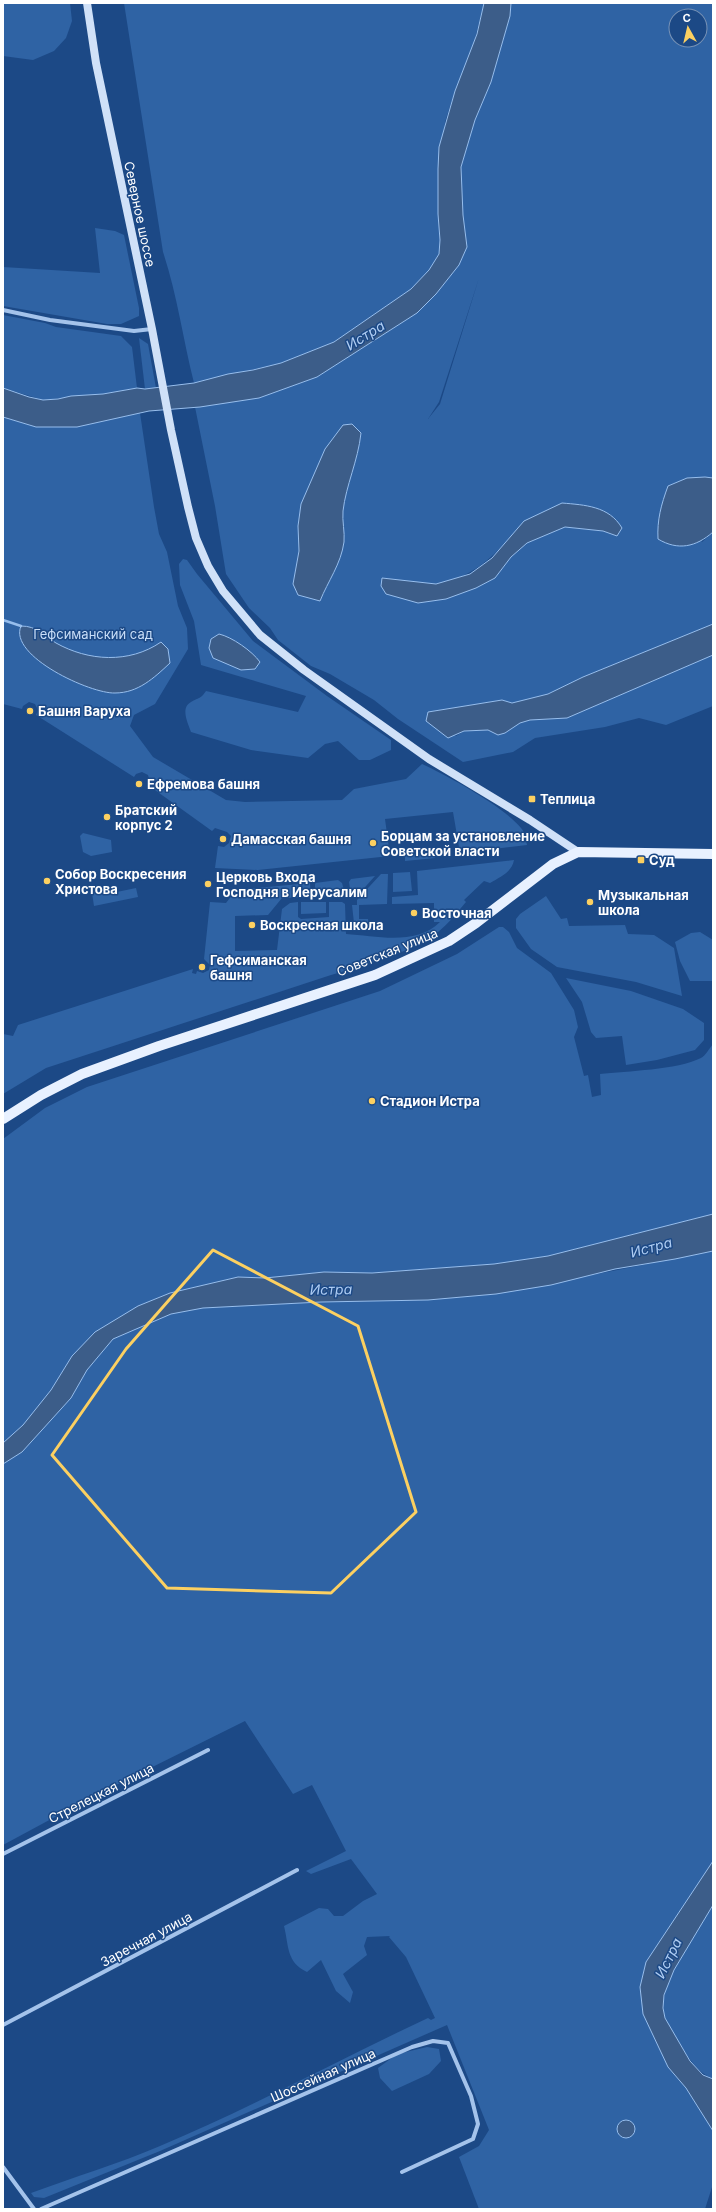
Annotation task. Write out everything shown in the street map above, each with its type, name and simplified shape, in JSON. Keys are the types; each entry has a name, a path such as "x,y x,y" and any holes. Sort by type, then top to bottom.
{"main road":[{"name":"Северное шоссе","path":"87,3 96,63 152,329 171,430 196,538 208,566 223,590 260,635 304,670 429,759 530,820 578,852"},
{"name":"Советская улица","path":"3,1119 41,1095 82,1074 158,1046 375,975 449,941 476,923 553,864 578,852 713,854"}],"street":[{"path":"3,310 50,320 134,331 152,329"},
{"name":"Стрелецкая улица","path":"3,1854 208,1750"},
{"name":"Заречная улица","path":"3,2025 297,1870"},
{"name":"Шоссейная улица","path":"41,2209 412,2047 433,2042 448,2043 471,2096 478,2124 473,2140 402,2172"},
{"path":"3,2167 34,2209"}],"highlighted area":[{"path":"213,1250 358,1326 416,1512 331,1593 167,1588 52,1455 126,1349"}],"green space":[{"path":"3,3 70,3 72,21 66,38 54,51 33,60 3,56"},
{"path":"124,3 484,3 473,47 455,91 445,122 438,214 440,240 439,254 429,270 411,289 334,342 281,363 194,383 172,284 163,252"},
{"path":"511,3 713,3 713,478 687,478 668,486 702,542 713,532 713,624 583,677 548,694 512,703 502,700 428,712 456,736 464,731 488,730 498,735 505,733 520,723 530,719 567,718 713,655 713,706 666,725 639,718 605,727 535,738 513,752 463,762 398,719 374,700 330,674 311,666 278,640 270,628 249,608 226,574 215,506 195,407 259,398 317,377 417,313 436,294 459,265 467,247 463,215 461,167 475,120 491,82 510,16","holes":["479,278 440,404 428,419 439,402","352,424 361,433 343,511 344,542 337,565 320,601 293,584 299,551 298,526 301,504","524,521 622,528 617,536 603,531 565,527 527,543 511,557 495,578 476,588 381,586 383,578 431,585 465,575 486,561 496,552"]},
{"path":"95,228 115,231 124,235 139,308 139,316 121,324 107,324 3,306 3,267 100,273"},
{"path":"3,315 45,323 56,327 121,336 132,347 137,388 103,394 43,400 3,388"},
{"path":"139,338 148,344 156,388 145,389"},
{"name":"Гефсиманский сад","path":"140,413 159,534 167,552 178,606 187,628 188,649 155,704 134,715 130,726 153,757 226,800 245,802 342,800 354,789 406,779 422,764 460,784 502,810 513,819 522,830 527,845 460,853 453,812 385,819 390,856 258,870 215,868 218,846 224,847 229,843 231,836 227,832 215,828 212,831 148,785 150,782 148,775 142,772 136,774 134,777 36,715 38,710 35,704 29,702 23,706 22,709 3,704 3,417 36,427 77,427"},
{"path":"183,559 187,560 253,641 327,696 391,740 391,750 370,760 359,760 338,741 325,744 308,758 251,750 191,732 185,712 186,708 191,702 201,697 206,691 298,712 306,696 201,665 194,621 180,585 179,564"},
{"path":"83,833 111,840 112,852 91,856 83,852 80,836"},
{"path":"433,851 436,854 435,858 405,861 405,856 407,855"},
{"path":"514,860 511,868 505,874 490,883 484,881 464,900 466,902 441,929 431,937 408,950 370,964 331,975 46,1068 3,1094 3,1034 13,1036 18,1025 193,969 192,973 196,974 197,971 203,973 209,970 210,965 204,959 210,902 226,903 236,890 310,883 311,897 282,898 268,915 235,916 235,951 277,950 282,909 290,903 298,902 298,917 301,919 329,917 329,902 342,902 345,904 346,934 396,938 408,937 420,934 440,922 434,922 434,903 392,904 392,897 418,895 417,871"},
{"path":"410,872 412,891 393,892 393,873"},
{"path":"381,874 388,874 387,904 359,905 359,919 368,919 369,926 357,925 354,923 352,905 357,905 357,900"},
{"path":"375,876 358,895 350,889 349,882 351,879"},
{"path":"338,880 342,883 344,890 339,895 319,897 315,895 315,883"},
{"path":"136,888 138,897 94,906 92,893 111,889 112,893"},
{"path":"546,896 561,919 567,918 569,926 625,925 628,934 654,935 674,948 682,996 636,982 557,967 531,949 516,928 516,919 520,914"},
{"path":"301,902 326,902 326,913 301,914"},
{"path":"499,927 503,927 509,932 517,948 551,973 574,1010 578,1027 574,1037 584,1076 588,1075 592,1097 601,1095 600,1074 666,1068 691,1062 706,1054 713,1044 713,1214 548,1256 494,1264 372,1273 324,1272 265,1278 238,1277 170,1293 138,1306 72,1356 51,1390 23,1425 3,1443 3,1139 45,1108 87,1087 380,991 457,954"},
{"path":"700,932 713,940 713,981 690,981 680,961 675,942 691,933"},
{"path":"566,978 631,991 683,1009 704,1023 704,1040 695,1050 657,1060 626,1065 622,1036 596,1038 591,1032 582,1002"},
{"path":"713,1251 713,1861 646,1962 668,2067 686,2088 713,2131 713,2184 705,2209 479,2209 459,2157 479,2146 489,2130 447,2025 160,2151 44,2198 34,2197 31,2193 128,2159 160,2146 261,2100 428,2018 431,2020 435,2018 406,1957 389,1937 390,1936 367,1937 364,1946 367,1955 343,1974 353,1992 350,2003 336,1991 321,1960 307,1972 295,1963 288,1947 284,1926 319,1908 328,1909 334,1916 343,1916 363,1901 377,1894 351,1859 311,1874 306,1871 346,1851 312,1785 293,1794 245,1721 92,1797 3,1845 3,1464 22,1452 71,1398 87,1370 113,1339 171,1314 203,1308 321,1302 428,1300 496,1294"},
{"path":"713,1905 713,2079 702,2073 687,2055 666,2021 663,2005 671,1975 688,1944"},
{"path":"427,2047 439,2049 441,2061 429,2074 392,2091 380,2078 378,2068 397,2054"}],"water":[{"name":"Истра","path":"484,3 511,3 510,16 491,82 475,120 461,167 463,215 467,247 459,265 436,294 417,313 317,377 259,398 200,407 149,411 77,427 36,427 3,417 3,388 43,400 58,399 71,396 103,394 137,388 145,389 194,383 281,363 334,342 411,289 429,270 439,254 439,147 455,91 477,34"},
{"path":"352,424 361,433 343,511 344,542 340,558 320,601 298,595 293,584 299,551 298,526 301,504 325,449 343,425"},
{"path":"687,478 713,478 713,532 700,541 687,546 673,545 658,539 660,512 668,486"},
{"path":"562,503 596,508 610,515 622,528 617,536 603,531 565,527 527,543 511,557 495,578 476,588 446,599 418,603 386,594 381,586 382,578 436,584 470,574 492,558 524,521"},
{"path":"713,624 713,655 567,718 530,720 520,723 505,733 498,735 488,730 464,731 448,738 426,721 428,712 502,700 512,703 548,694 583,677"},
{"path":"21,626 36,629 56,643 81,654 108,658 136,654 161,642 168,649 170,663 145,684 123,692 104,692 71,680 39,661 27,649 20,638"},
{"path":"219,634 236,641 252,653 260,662 255,669 241,670 213,658 209,648 211,639"},
{"name":"Истра","path":"713,1214 713,1251 615,1269 551,1285 496,1294 428,1300 321,1302 203,1308 171,1314 113,1339 87,1370 71,1398 22,1452 3,1464 3,1443 23,1425 51,1390 72,1356 95,1332 138,1306 170,1293 238,1277 265,1278 324,1272 372,1273 494,1264 548,1256"},
{"name":"Истра","path":"713,1861 713,1905 674,1970 664,1995 663,2008 665,2018 690,2061 703,2075 713,2079 713,2131 686,2088 668,2067 643,2014 640,1987 646,1962"},
{"path":"622,2120 630,2120 635,2125 633,2136 630,2138 622,2138 617,2133 617,2125"}],"waterway":[{"path":"3,620 21,626"}],"place":[{"name":"Башня Варуха","path":"30,711"},
{"name":"Ефремова башня","path":"139,784"},
{"name":"Теплица","path":"532,799"},
{"name":"Братский корпус 2","path":"107,817"},
{"name":"Дамасская башня","path":"223,839"},
{"name":"Борцам за установление Советской власти","path":"373,843"},
{"name":"Суд","path":"641,860"},
{"name":"Собор Воскресения Христова","path":"47,881"},
{"name":"Церковь Входа Господня в Иерусалим","path":"208,884"},
{"name":"Музыкальная школа","path":"590,902"},
{"name":"Восточная","path":"414,913"},
{"name":"Воскресная школа","path":"252,925"},
{"name":"Гефсиманская башня","path":"202,967"},
{"name":"Стадион Истра","path":"372,1101"}]}
